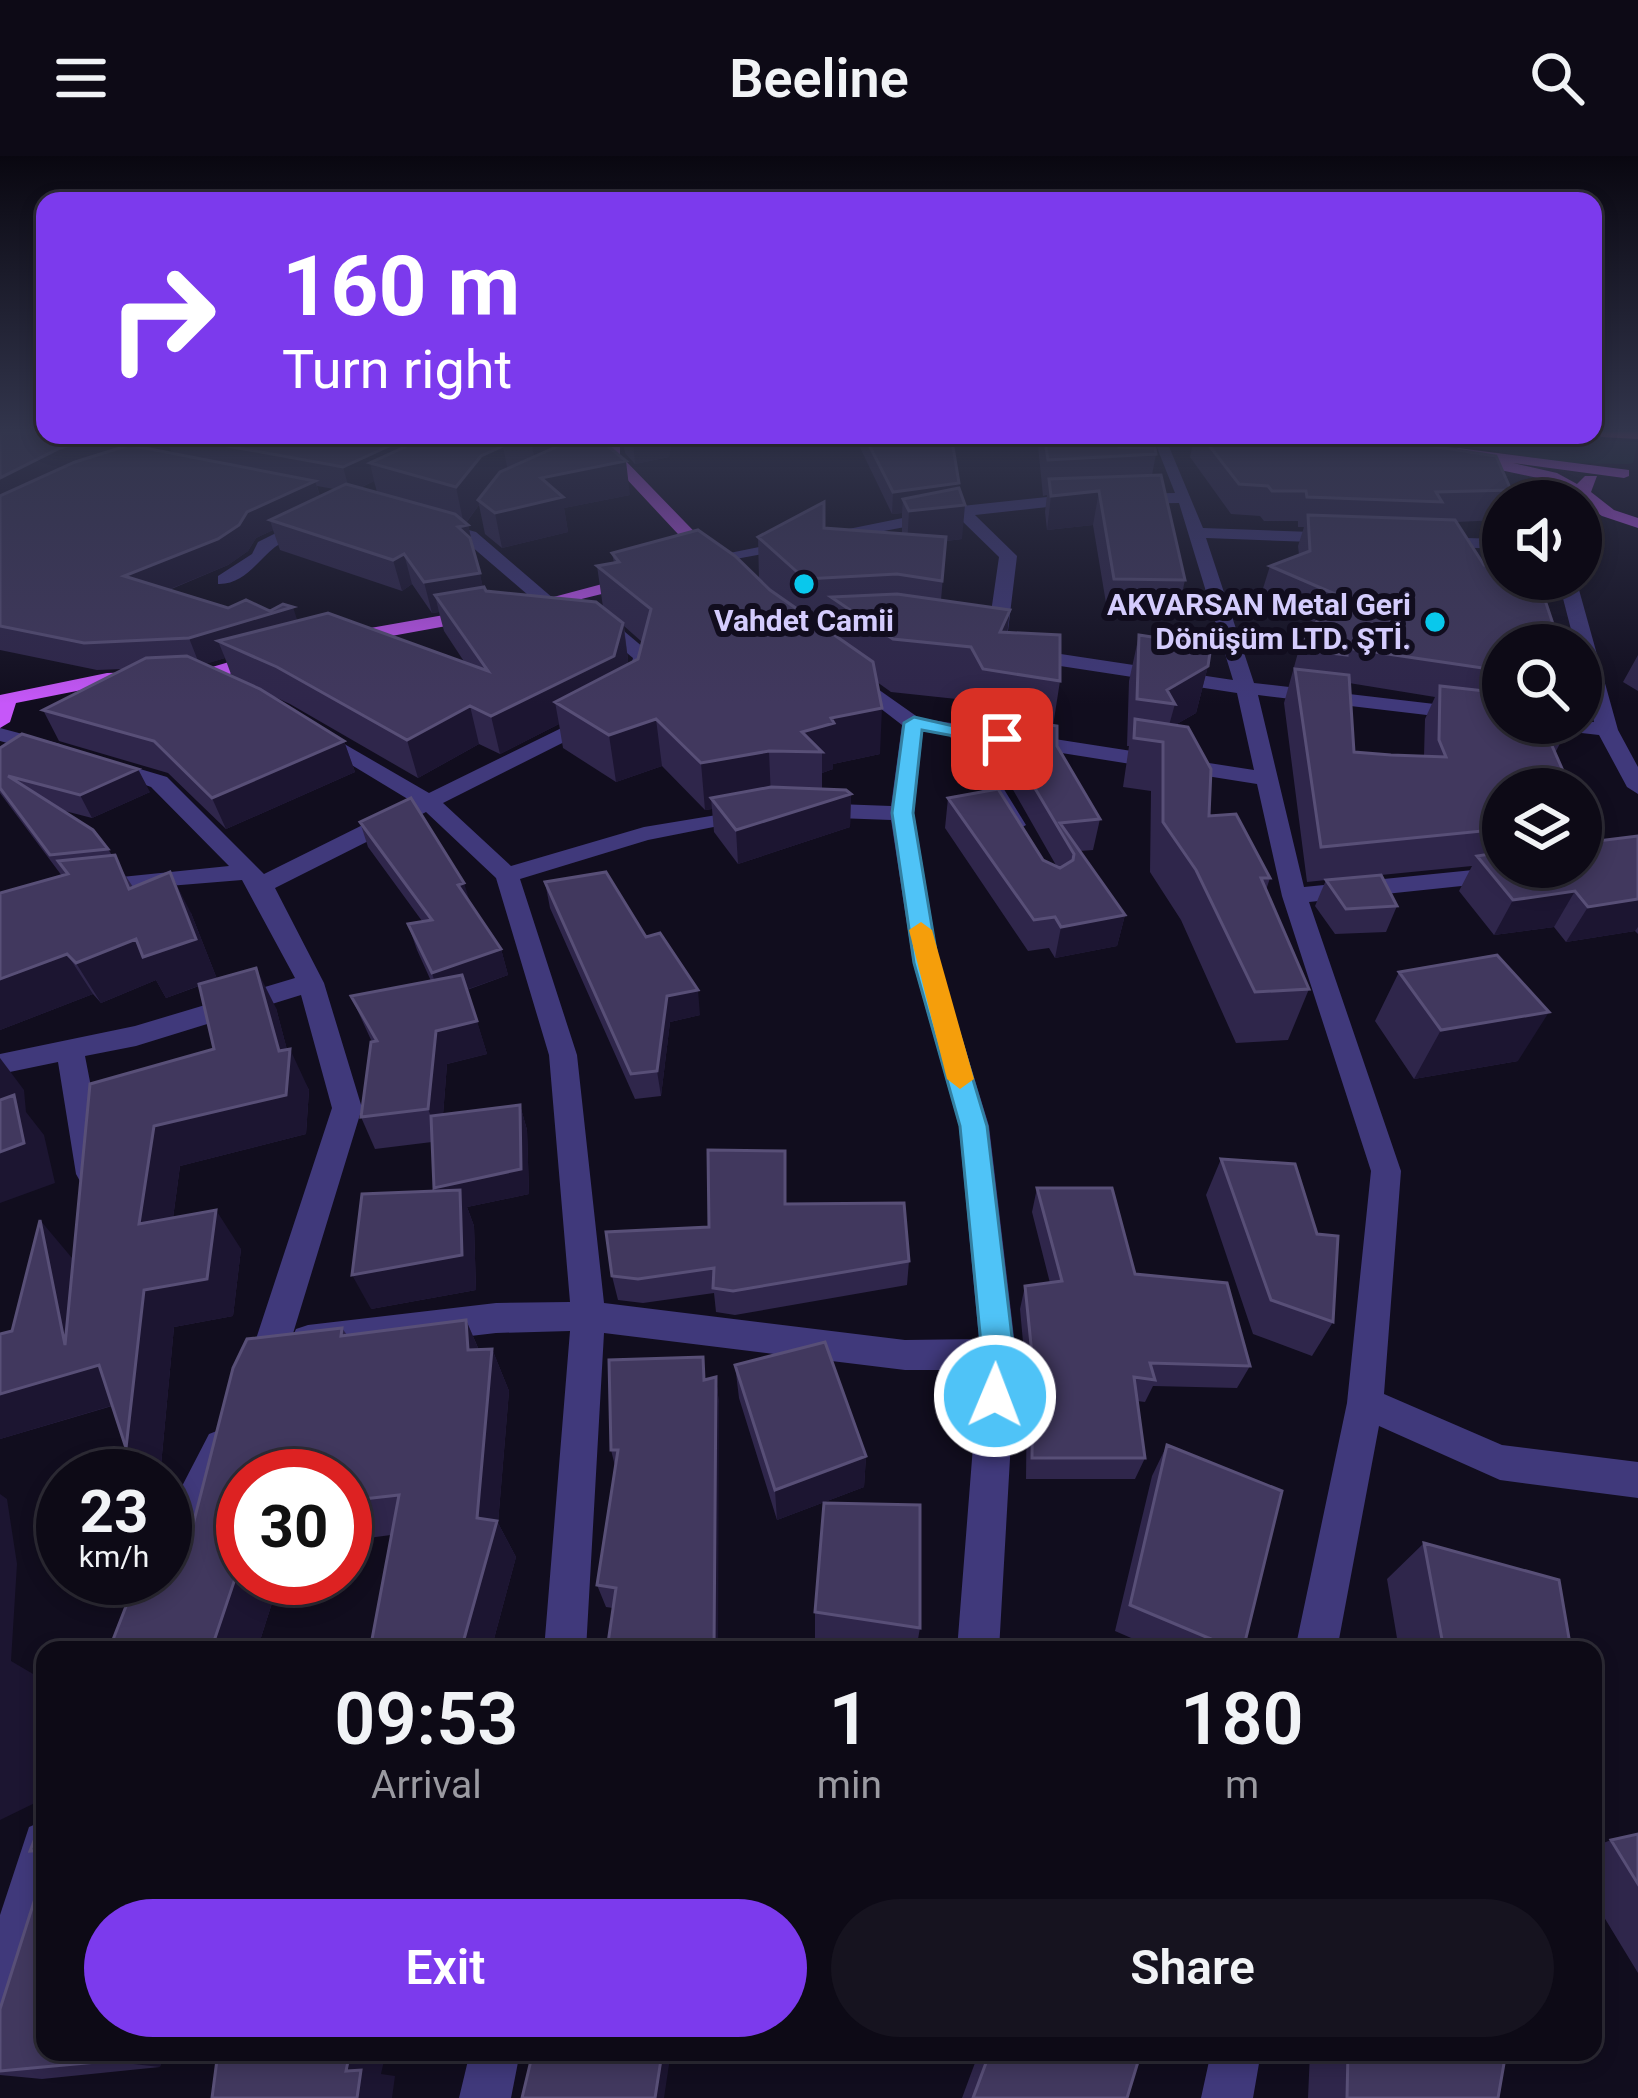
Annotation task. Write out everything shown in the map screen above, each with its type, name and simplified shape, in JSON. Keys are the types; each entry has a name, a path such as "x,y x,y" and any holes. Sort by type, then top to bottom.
{"main road":[{"path":"671,523 704,561"},
{"path":"1602,524 1638,524"},
{"path":"325,642 548,603 652,575"},
{"path":"0,722 3,697 107,679 203,676 283,652"}],"street":[{"path":"224,580 259,557 264,546 311,523"},
{"path":"68,890 254,879 536,752 632,699 643,657 605,625 548,603 470,536 424,523"},
{"path":"470,536 480,523"},
{"path":"704,561 902,523"},
{"path":"974,523 1008,556 986,649 1246,688 1482,716"},
{"path":"1193,523 1246,688 1294,896 1386,1171 1365,1403 1318,1641"},
{"path":"1196,533 1361,539"},
{"path":"1409,541 1482,543"},
{"path":"704,561 743,590"},
{"path":"1573,600 1607,730 1638,787"},
{"path":"821,654 914,723 1267,779"},
{"path":"203,676 242,694"},
{"path":"281,712 428,802 507,875 563,1054 588,1316 567,1641"},
{"path":"914,723 902,813 926,963 974,1126 998,1354 979,1641"},
{"path":"1602,729 1607,730"},
{"path":"958,733 1028,848"},
{"path":"0,734 159,782 254,879 311,983 346,1108 272,1344 192,1506"},
{"path":"507,875 644,834 783,809 902,813"},
{"path":"1294,896 1482,876"},
{"path":"0,1064 136,1036 311,983"},
{"path":"70,1050 93,1178"},
{"path":"272,1344 496,1318 588,1316 905,1355 998,1354"},
{"path":"1365,1403 1501,1462 1638,1480"},
{"path":"0,1996 36,1874"},
{"path":"485,2098 493,2061"},
{"path":"1227,2098 1234,2061"}],"building":[{"path":"0,523 240,523 218,539 124,576 228,608 246,600 270,611 283,604 293,607 189,638 84,643 0,626"},
{"path":"278,523 465,523 468,525 458,527 470,538 480,573 424,582 404,554 393,560"},
{"path":"785,523 824,523 824,528 946,537 942,581 897,574 805,579 758,537"},
{"path":"1104,523 1172,523 1185,580 1114,579"},
{"path":"1308,523 1457,523 1482,562 1482,600 1545,600 1553,624 1482,624 1482,668 1347,648 1347,655 1299,649 1335,594 1270,566 1310,551"},
{"path":"698,530 735,556 770,590 873,662 882,708 831,718 834,723 802,732 822,752 769,751 701,763 656,719 609,735 555,702 638,659 651,609 597,566 619,562 612,553"},
{"path":"484,587 486,591 596,602 623,623 614,656 491,716 470,706 407,740 277,667 218,641 328,613 488,671 435,595"},
{"path":"897,594 1010,610 1000,632 1060,635 1060,681 983,669 971,647 893,639 831,597"},
{"path":"1139,635 1211,646 1208,666 1167,690 1175,704 1137,699"},
{"path":"187,656 260,689 344,741 212,798 154,741 43,710 146,658"},
{"path":"1295,669 1349,675 1354,752 1446,757 1439,740 1440,686 1482,691 1482,744 1551,744 1562,768 1482,768 1482,831 1321,847"},
{"path":"992,716 1057,726 1057,746 1100,819 1060,823 1125,915 1061,927 1055,917 1034,920 948,798 998,789 1043,860 1060,868 1073,860 1074,854"},
{"path":"1135,719 1188,727 1211,769 1209,816 1236,814 1270,878 1261,878 1309,989 1255,992 1196,870 1163,822 1163,742 1134,738"},
{"path":"22,734 138,769 80,795 8,776 93,830 108,849 50,855 0,788 0,748"},
{"path":"771,787 851,794 736,830 711,798"},
{"path":"411,798 464,883 458,885 501,949 432,973 408,924 432,920 360,822"},
{"path":"1638,836 1638,899 1588,907 1575,891 1513,900 1503,888 1602,888 1602,840"},
{"path":"115,855 129,889 170,872 196,939 143,957 136,939 76,963 67,954 0,979 0,893 68,874 58,861"},
{"path":"606,872 646,937 660,933 698,990 667,996 657,1071 631,1074 545,882"},
{"path":"1381,875 1397,906 1346,909 1326,880"},
{"path":"1497,955 1549,1012 1441,1030 1399,972"},
{"path":"256,968 279,1051 290,1049 286,1095 154,1126 139,1224 216,1210 207,1279 144,1290 126,1448 99,1365 0,1394 0,1334 12,1331 40,1220 65,1345 90,1084 214,1049 199,984"},
{"path":"462,975 477,1021 436,1031 428,1109 361,1117 371,1042 377,1041 351,996"},
{"path":"14,1095 24,1143 0,1152 0,1100"},
{"path":"520,1105 521,1169 434,1188 431,1116"},
{"path":"708,1150 785,1151 785,1204 904,1203 909,1261 733,1291 713,1288 714,1268 638,1279 612,1276 606,1232 709,1227"},
{"path":"1221,1159 1295,1164 1317,1234 1338,1236 1333,1322 1271,1300"},
{"path":"1037,1188 1112,1188 1135,1274 1227,1283 1250,1366 1150,1363 1155,1380 1134,1377 1145,1458 1032,1458 1033,1364 1025,1286 1062,1281"},
{"path":"460,1190 462,1255 352,1275 362,1194"},
{"path":"466,1320 468,1350 492,1349 477,1518 497,1521 464,1641 372,1641 399,1495 372,1498 372,1449 216,1449 216,1605 226,1605 214,1641 112,1641 126,1605 192,1605 192,1529 233,1368 247,1339 342,1328 341,1336"},
{"path":"825,1342 866,1456 775,1490 735,1365"},
{"path":"703,1357 704,1380 716,1377 714,1641 608,1641 616,1588 597,1585 618,1450 611,1450 609,1360"},
{"path":"1167,1445 1282,1491 1245,1641 1216,1641 1130,1605"},
{"path":"824,1503 920,1505 920,1628 815,1612"},
{"path":"1424,1543 1559,1580 1569,1641 1442,1641"},
{"path":"1638,1834 1638,1884 1611,1840"},
{"path":"36,1895 36,2061 107,2061 0,2071 0,2009"},
{"path":"217,2061 348,2061 346,2071 361,2070 357,2098 212,2098"},
{"path":"531,2061 661,2061 655,2098 522,2098"},
{"path":"987,2061 1138,2061 1127,2098 973,2098"},
{"path":"1348,2061 1504,2061 1498,2098 1347,2098"}],"slow traffic":[{"path":"921,930 960,1079"}],"place":[{"name":"Vahdet Camii","path":"804,584"},
{"name":"AKVARSAN Metal Geri Dönüşüm LTD. ŞTİ.","path":"1435,622"}],"route":[{"path":"995,1396 998,1354 974,1126 926,963 902,813 914,723 1002,739"}]}
